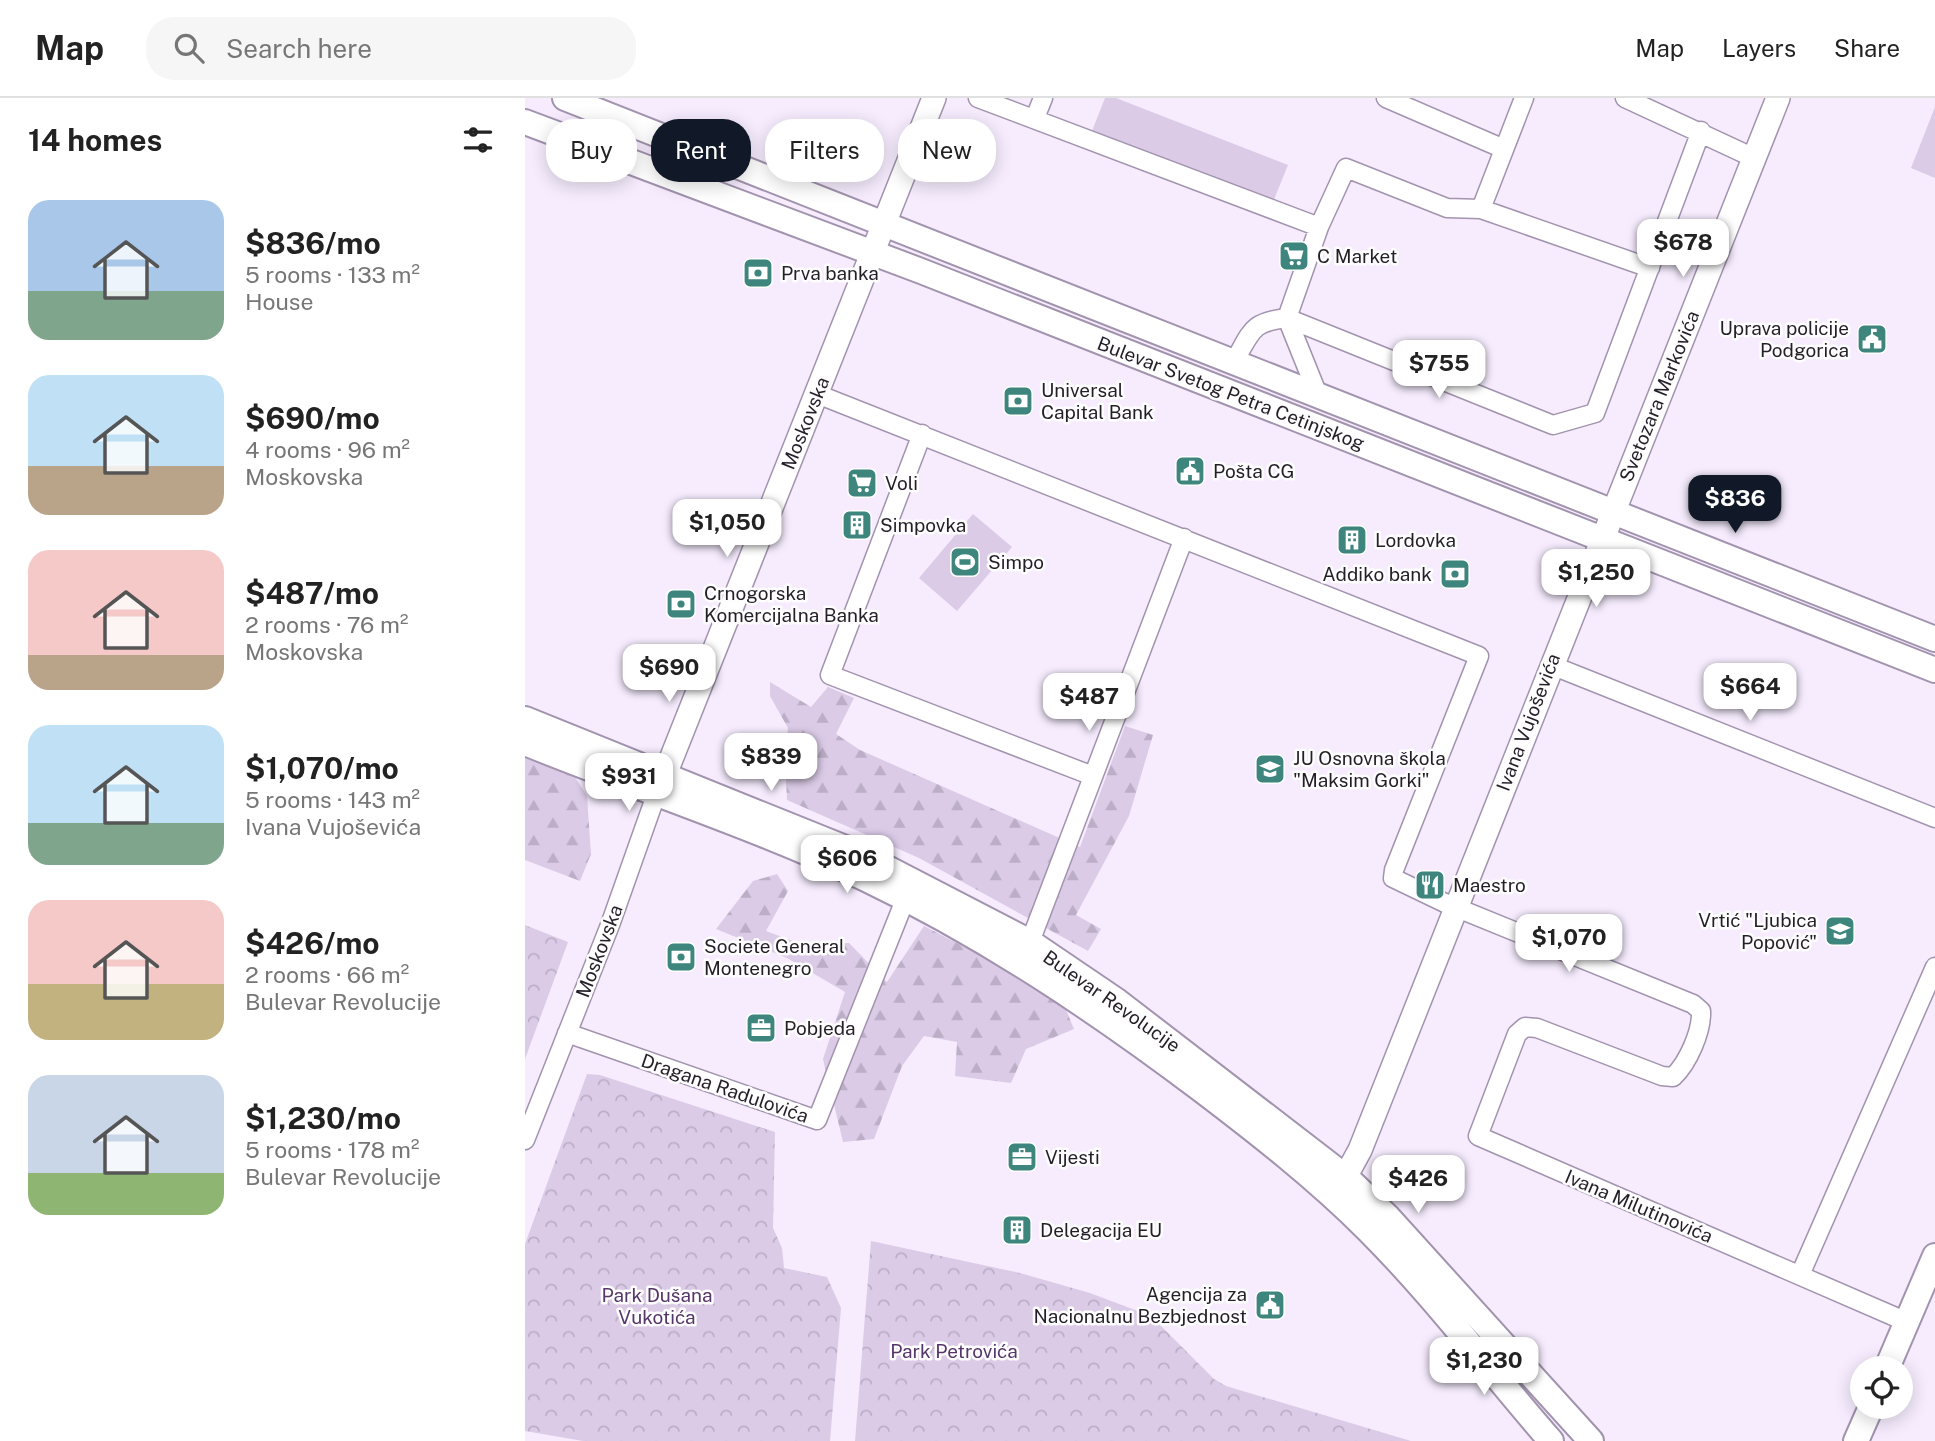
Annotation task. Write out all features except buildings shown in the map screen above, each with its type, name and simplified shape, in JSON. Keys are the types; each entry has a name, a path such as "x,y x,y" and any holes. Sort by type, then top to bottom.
{"main road":[{"name":"Bulevar Svetog Petra Cetinjskog","path":"565,98 886,222 1935,639"},
{"name":"Bulevar Svetog Petra Cetinjskog","path":"525,121 873,253 1935,670"},
{"name":"Bulevar Revolucije","path":"525,719 905,900 985,943 1100,1015 1340,1188 1388,1217 1591,1441"},
{"name":"Bulevar Revolucije","path":"525,743 661,785 860,853 1030,942 1138,1016 1340,1188 1389,1253 1551,1441"},
{"path":"1892,1356 1935,1256"},
{"path":"1856,1441 1866,1419"}],"street":[{"name":"Moskovska","path":"525,1139 661,785 934,98"},
{"path":"978,98 1319,227"},
{"path":"1035,118 1043,98"},
{"path":"1385,98 1504,149"},
{"path":"1481,209 1524,98"},
{"path":"1625,98 1701,131 1754,158"},
{"name":"Svetozara Markovića","path":"1600,537 1778,98"},
{"path":"1235,360 1256,326 1265,321 1287,318 1553,425 1595,413 1701,131"},
{"path":"1287,318 1319,227 1346,168 1447,208 1481,209 1650,268"},
{"name":"Bulevar Svetog Petra Cetinjskog","path":"1287,318 1318,395"},
{"path":"817,394 1479,656 1393,874 1396,881 1455,906"},
{"path":"922,434 830,675 1093,776"},
{"name":"Ivana Vujoševića","path":"1340,1188 1455,906 1600,537"},
{"path":"1030,942 1184,538"},
{"path":"1551,665 1935,818"},
{"name":"Dragana Radulovića","path":"567,1033 817,1120 905,900"},
{"name":"Ivana Milutinovića","path":"1455,906 1693,1004 1701,1011 1702,1021 1681,1069 1673,1077 1662,1076 1538,1028 1525,1027 1517,1034 1478,1136 1907,1322"},
{"path":"1800,1275 1935,967"}],"green space":[{"path":"1105,98 1116,98 1288,165 1273,202 1092,131"},
{"path":"1935,107 1935,178 1911,168"},
{"name":"Simpo","path":"973,514 1012,547 957,611 919,578"},
{"path":"770,682 811,707 828,687 854,698 836,734 860,750 1080,847 1125,726 1153,735 1129,816 1076,915 1101,929 1088,951 919,858 787,800 785,757 788,728 770,696"},
{"path":"525,756 575,777 587,796 591,854 580,881 525,860"},
{"path":"777,874 788,891 766,931 801,944 849,943 887,982 924,926 995,963 1064,1005 1074,1029 1026,1049 1011,1083 955,1076 957,1042 924,1036 902,1066 874,1139 843,1142 823,1059 845,992 787,958 716,929 753,881"},
{"path":"525,925 568,942 525,1059"},
{"name":"Park Dušana Vukotića","path":"587,1074 600,1075 775,1132 773,1228 782,1248 784,1268 827,1277 841,1308 830,1441 583,1441 525,1431 525,1244"},
{"name":"Park Petrovića","path":"871,1241 1020,1273 1090,1293 1151,1316 1214,1379 1226,1386 1411,1441 855,1441"}],"place":[{"name":"C Market","path":"1294,256"},
{"name":"Prva banka","path":"758,273"},
{"name":"Uprava policije Podgorica","path":"1872,339"},
{"name":"Universal Capital Bank","path":"1018,401"},
{"name":"Pošta CG","path":"1190,471"},
{"name":"Voli","path":"862,483"},
{"name":"Simpovka","path":"857,525"},
{"name":"Lordovka","path":"1352,540"},
{"name":"Simpo","path":"965,562"},
{"name":"Addiko bank","path":"1455,574"},
{"name":"Crnogorska Komercijalna Banka","path":"681,604"},
{"name":"JU Osnovna škola \"Maksim Gorki\"","path":"1270,769"},
{"name":"Maestro","path":"1430,885"},
{"name":"Vrtić \"Ljubica Popović\"","path":"1840,931"},
{"name":"Societe General Montenegro","path":"681,957"},
{"name":"Pobjeda","path":"761,1028"},
{"name":"Vijesti","path":"1022,1157"},
{"name":"Delegacija EU","path":"1017,1230"},
{"name":"Agencija za Nacionalnu Bezbjednost","path":"1270,1305"}]}
